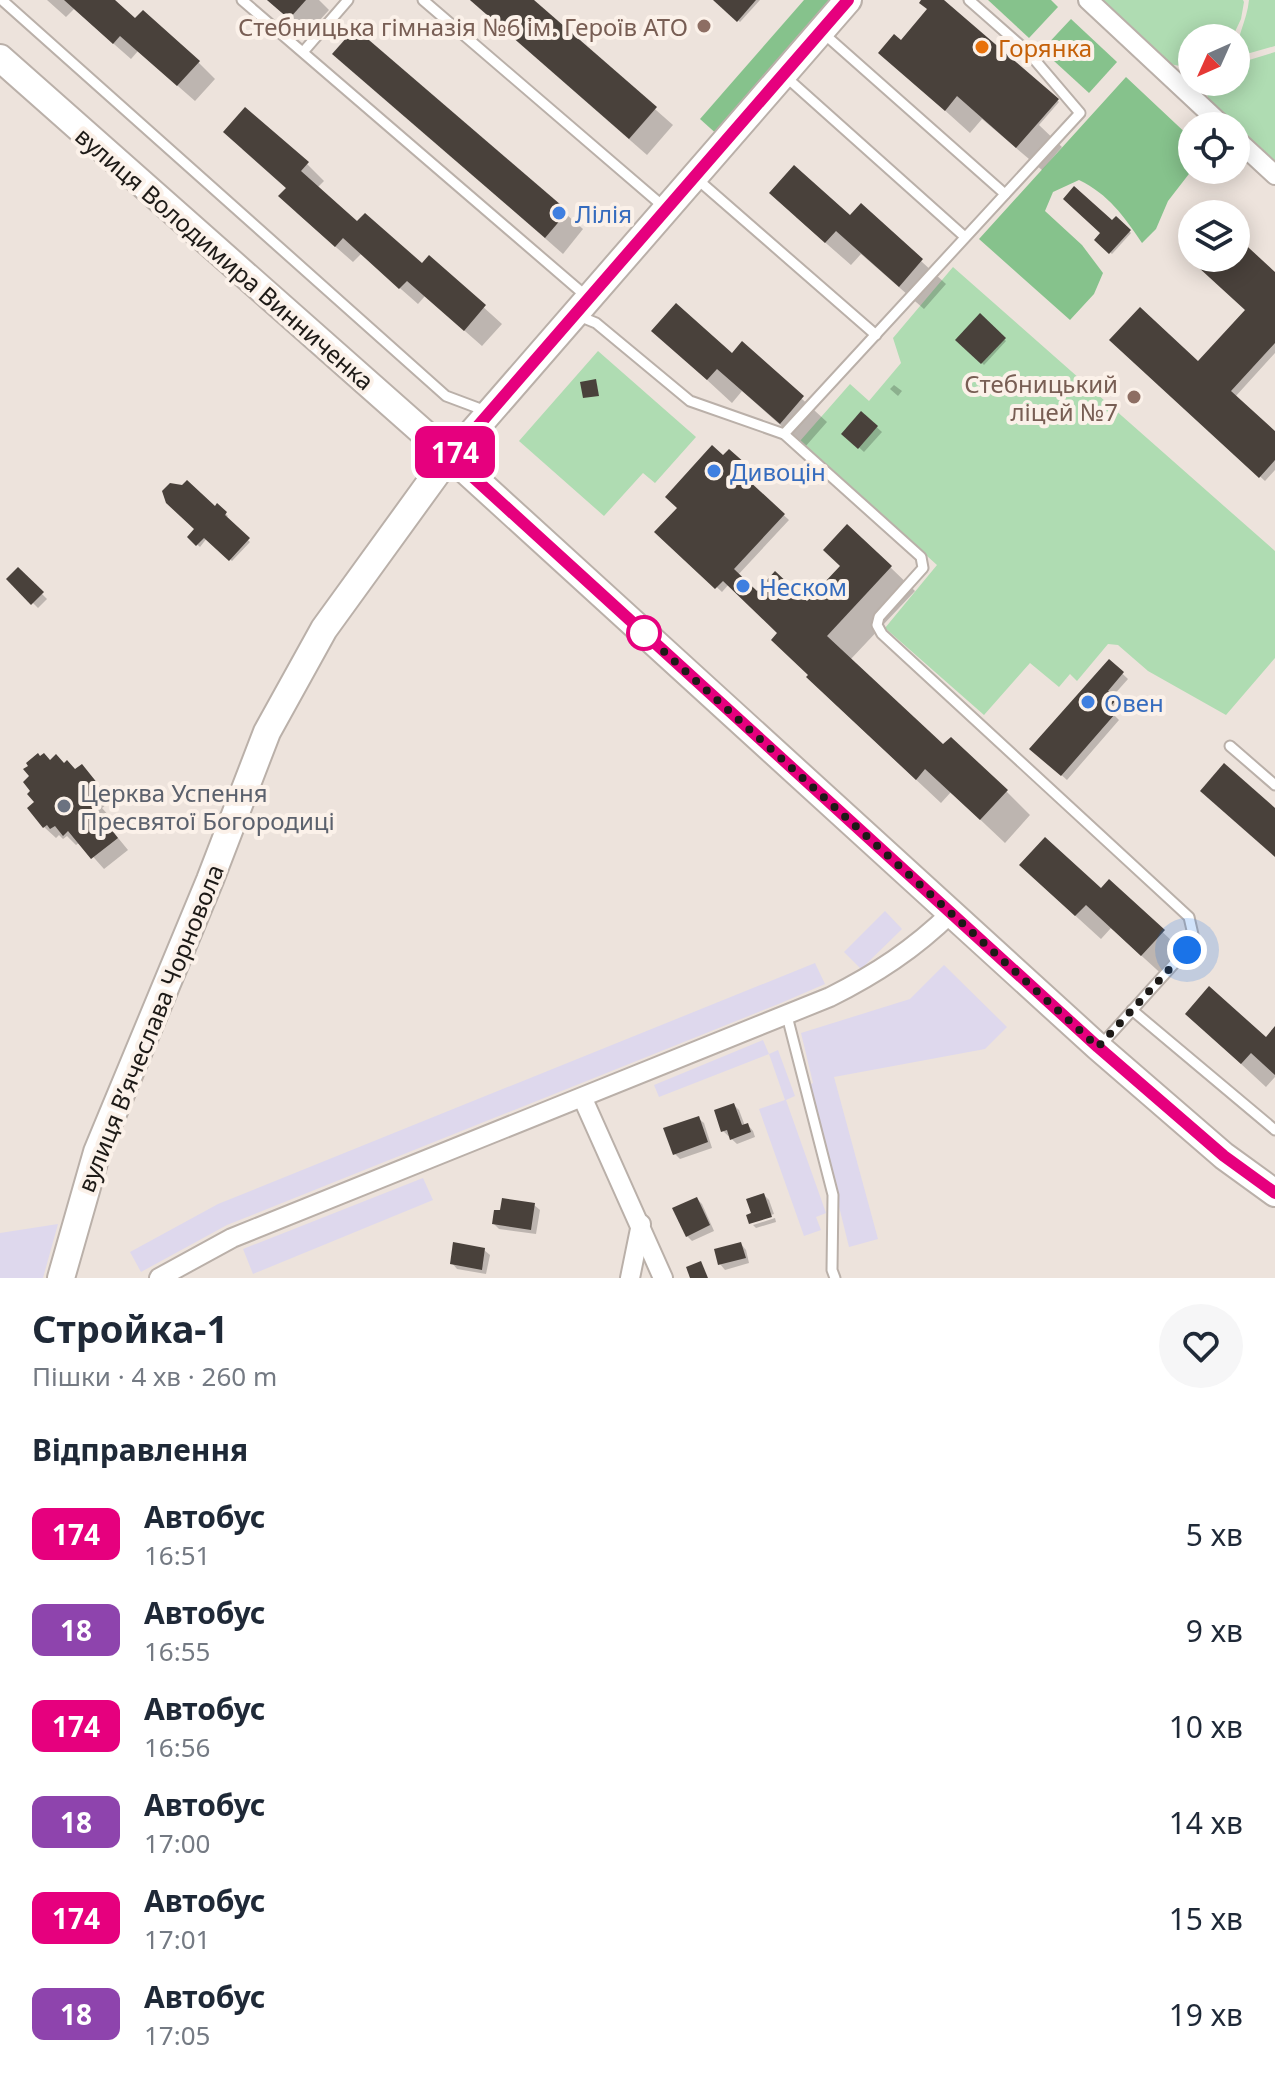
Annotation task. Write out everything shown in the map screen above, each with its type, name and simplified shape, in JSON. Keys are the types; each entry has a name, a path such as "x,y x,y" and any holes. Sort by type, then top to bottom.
{"street":[{"name":"вулиця Вʼячеслава Чорновола","path":"61,1278 97,1152 210,880 267,732 324,629 451,457 848,0"},
{"path":"1088,0 1208,112"},
{"name":"вулиця Володимира Винниченка","path":"0,58 451,457 1098,1047 1224,1156 1275,1193"},
{"path":"1250,152 1275,175"},
{"path":"159,1278 232,1238 787,1016 873,976 921,942 951,913"},
{"path":"583,1099 663,1278"},
{"path":"630,1278 641,1224"}],"lane":[{"path":"2,0 446,396 489,413"},
{"path":"242,0 582,306 596,323 690,401 784,434 923,562 923,568 879,617 877,625 882,634 1189,917 1194,939 1191,945 1098,1047"},
{"path":"303,52 348,0"},
{"path":"423,0 666,209"},
{"path":"784,434 1080,113 1028,52 969,0"},
{"path":"821,31 1005,194"},
{"path":"783,74 965,237"},
{"path":"694,177 876,335"},
{"path":"1230,746 1275,785"},
{"path":"1132,1010 1275,1130"},
{"path":"787,1016 833,1195 832,1270 835,1278"}],"shaded area":[{"path":"885,911 902,929 861,969 844,952"},
{"path":"815,963 825,984 781,1003 227,1225 141,1272 130,1252 218,1204"},
{"path":"944,965 1007,1027 985,1049 834,1077 878,1239 849,1247 809,1085 813,1083 801,1033 910,999"},
{"path":"763,1040 769,1054 659,1097 654,1085"},
{"path":"778,1050 795,1096 786,1100 826,1213 816,1217 821,1230 804,1236 759,1109 785,1100 769,1054"},
{"path":"423,1178 433,1200 253,1274 243,1249"},
{"path":"58,1224 43,1278 0,1278 0,1233"}],"green space":[{"path":"804,0 838,0 720,137 700,119"},
{"path":"988,0 1051,0 1058,7 1029,38"},
{"path":"1096,0 1243,0 1239,24 1178,24 1178,66 1164,63"},
{"path":"1249,0 1275,0 1275,46 1250,53 1250,24 1243,24"},
{"path":"1071,19 1117,62 1089,93 1042,50"},
{"path":"1275,52 1275,165 1250,142 1250,112 1218,112 1209,104 1208,96 1250,96 1250,60"},
{"path":"1126,77 1178,126 1178,184 1181,184 1168,201 1156,229 1142,243 1115,207 1090,186 1079,180 1053,192 1045,211 1082,245 1103,273 1094,294 1070,320 979,239"},
{"path":"953,267 1275,551 1275,658 1226,715 1148,671 1118,645 1108,644 1077,681 1070,674 1059,687 1030,663 984,715 885,628 937,565 800,441 850,384 869,401 901,363 893,338"},
{"path":"598,351 696,437 655,483 643,473 604,516 519,441"}],"building":[{"path":"64,0 115,0 135,18 143,10 200,61 177,86 120,36 113,44"},
{"path":"267,0 306,0 289,19"},
{"path":"470,0 534,0 657,107 629,139"},
{"path":"713,0 756,0 737,22"},
{"path":"921,0 944,0 1059,99 1016,148 957,96 945,111 878,53 894,34 901,40 927,9 919,3"},
{"path":"355,28 568,211 545,238 332,54"},
{"path":"245,107 309,162 301,171 357,221 365,213 422,263 429,255 486,305 464,331 407,281 399,289 343,238 335,247 278,196 286,188 223,132"},
{"path":"794,165 850,215 861,203 923,259 899,287 836,231 825,243 769,193"},
{"path":"1074,186 1112,220 1116,216 1131,230 1109,254 1094,240 1100,233 1063,199"},
{"path":"1250,249 1275,272 1275,343 1231,391 1275,431 1275,460 1259,478 1109,340 1140,307 1198,361 1245,310 1203,272 1250,272"},
{"path":"676,303 732,353 742,341 804,396 780,424 717,369 707,380 651,331"},
{"path":"980,313 1006,338 981,364 955,340"},
{"path":"596,379 599,396 583,398 580,382"},
{"path":"861,411 878,426 858,449 841,434"},
{"path":"712,445 723,455 729,449 754,471 747,479 785,514 734,569 757,591 775,571 807,601 840,566 823,550 847,524 892,566 827,636 943,744 951,737 1008,790 980,820 925,769 916,780 806,677 808,675 771,640 777,633 723,581 715,589 654,532 677,508 665,497"},
{"path":"187,480 215,506 217,503 227,512 225,515 250,538 229,561 204,538 196,546 187,537 194,529 166,503 162,491 170,483 182,485"},
{"path":"18,567 44,592 31,605 6,579"},
{"path":"1109,659 1124,672 1108,691 1117,699 1109,708 1115,714 1061,776 1029,749"},
{"name":"Церква Успення Пресвятої Богородиці","path":"38,753 40,756 44,753 50,760 56,754 75,769 82,764 98,784 93,788 97,792 92,795 100,805 95,809 118,838 91,859 68,831 63,836 55,826 43,828 27,808 34,802 23,782 29,776 23,769"},
{"path":"1224,763 1275,808 1275,857 1200,791"},
{"path":"1045,837 1101,888 1109,879 1165,930 1141,956 1086,905 1075,916 1019,865"},
{"path":"1209,986 1266,1037 1275,1026 1275,1075 1251,1053 1241,1064 1185,1014"},
{"path":"734,1103 742,1125 748,1123 751,1132 730,1140 727,1130 721,1132 714,1110"},
{"path":"699,1116 708,1142 673,1155 663,1128"},
{"path":"764,1193 772,1217 749,1224 746,1215 751,1213 746,1199"},
{"path":"697,1197 710,1225 686,1237 672,1208"},
{"path":"502,1198 535,1203 531,1230 492,1224 494,1210 500,1210"},
{"path":"453,1242 485,1248 482,1270 450,1264"},
{"path":"741,1242 746,1258 718,1265 714,1249"},
{"path":"701,1261 708,1278 690,1278 686,1267"}],"bus line":[{"name":"174","path":"848,0 451,457 1098,1047 1224,1156 1275,1193"}],"place":[{"name":"Стебницька гімназія №6 ім. Героїв АТО","path":"704,26"},
{"name":"Горянка","path":"982,47"},
{"name":"Лілія","path":"559,213"},
{"name":"Стебницький ліцей №7","path":"1134,397"},
{"name":"Дивоцін","path":"714,471"},
{"name":"Неском","path":"743,586"},
{"name":"Овен","path":"1088,702"},
{"name":"Церква Успення Пресвятої Богородиці","path":"64,806"}],"route":[{"path":"644,633 638,628 1098,1047 1187,950"}]}
